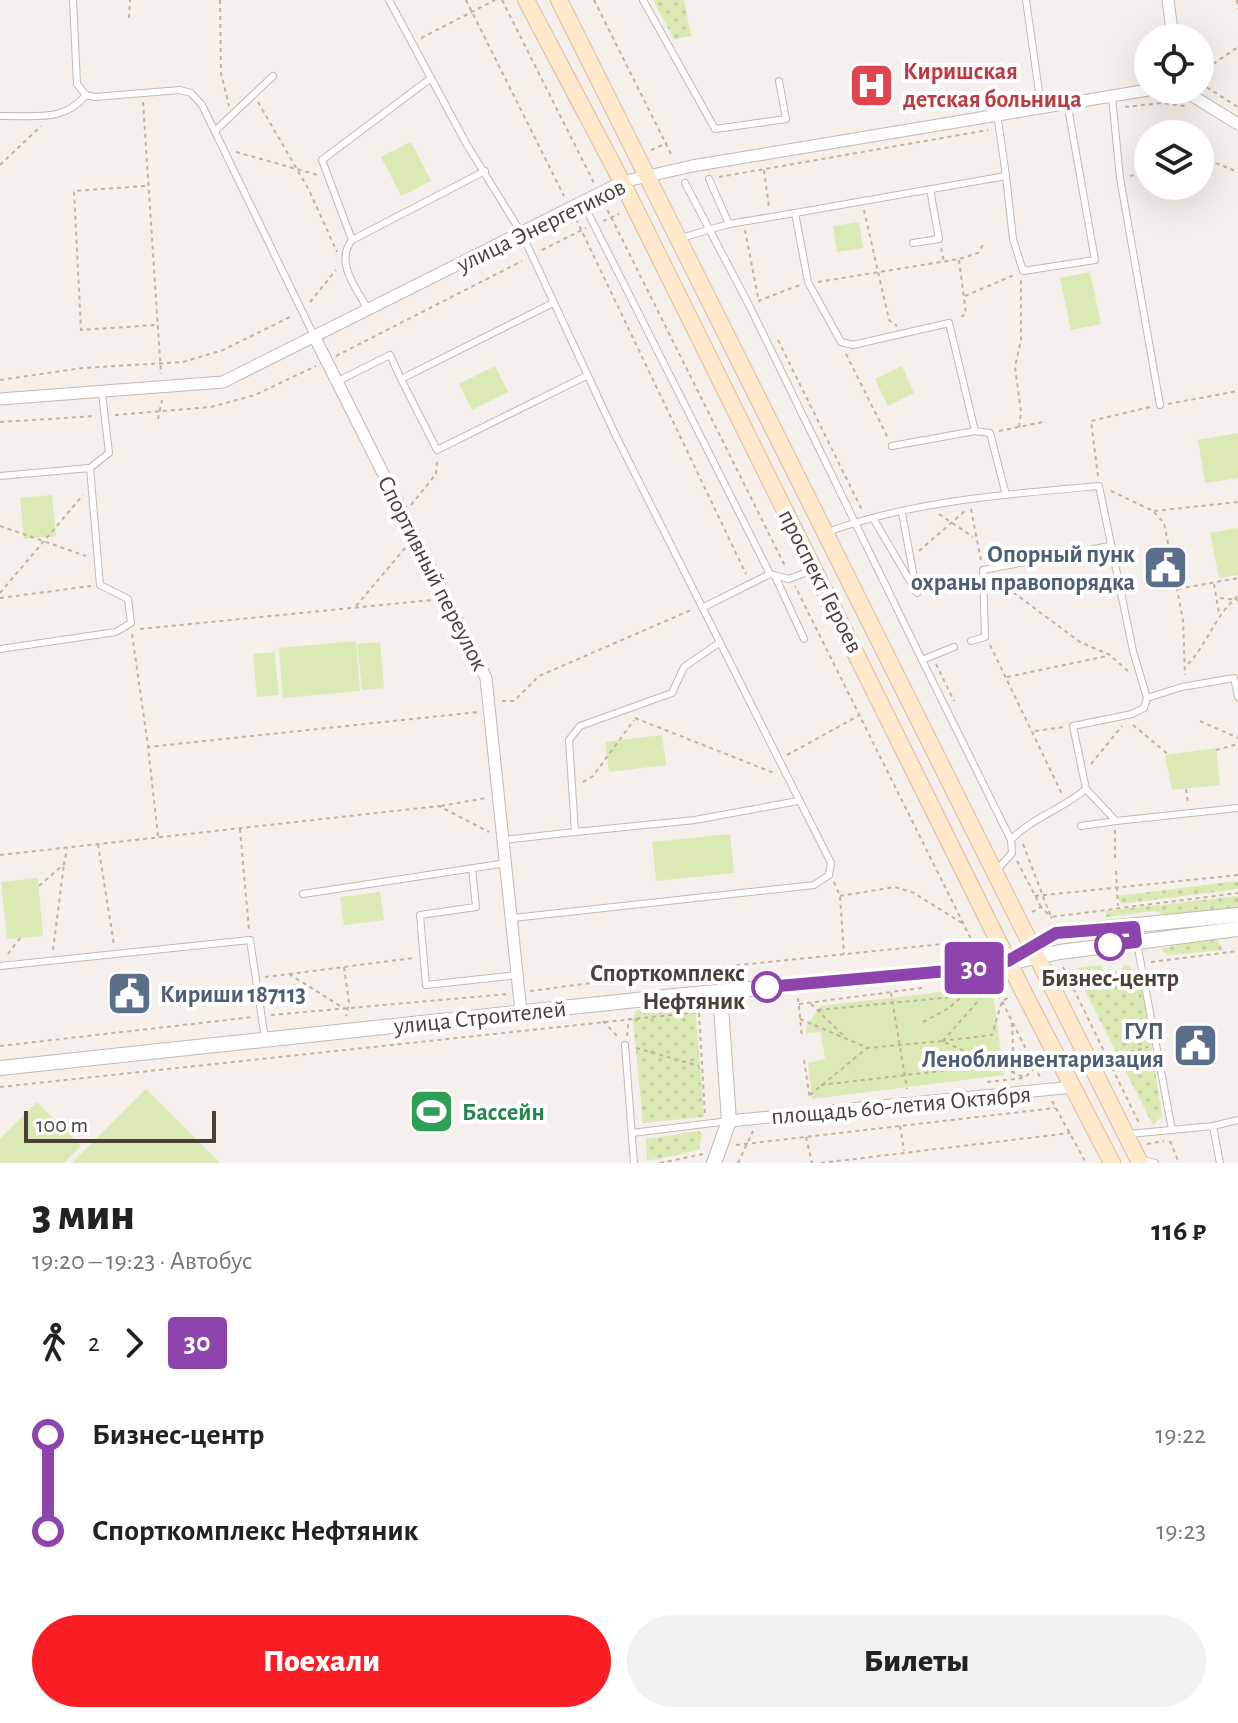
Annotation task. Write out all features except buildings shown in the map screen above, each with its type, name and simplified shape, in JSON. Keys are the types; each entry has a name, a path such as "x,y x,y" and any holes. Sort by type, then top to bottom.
{"main road":[{"name":"проспект Героев","path":"526,0 622,182 1008,961 1112,1163"},
{"name":"проспект Героев","path":"559,0 1139,1161"}],"street":[{"path":"1168,0 1171,24"},
{"name":"улица Энергетиков","path":"0,399 164,389 223,382 622,182 692,166 1134,91"},
{"path":"1206,104 1238,124"},
{"name":"Спортивный переулок","path":"315,338 486,678 521,1012"},
{"name":"улица Строителей","path":"0,1068 696,994 982,968 1034,952 1238,915"},
{"name":"улица Строителей","path":"1135,934 1238,929"},
{"path":"714,1163 729,1121 720,992"},
{"name":"площадь 60-летия Октября","path":"729,1121 1073,1087"}],"lane":[{"path":"73,0 77,84 86,95"},
{"path":"389,0 522,234 586,376 831,863 829,875 814,885 513,918"},
{"path":"643,0 715,129 786,119 779,81"},
{"path":"1026,0 1041,106"},
{"path":"215,131 273,76"},
{"path":"352,240 322,160 431,78"},
{"path":"0,116 54,115 74,109 86,95 180,90 191,93 202,105 315,338"},
{"path":"1112,93 1120,178 1160,405"},
{"path":"997,113 1013,239 1023,271 1095,260 1067,102"},
{"path":"369,311 345,265 343,256 352,240 485,171"},
{"path":"678,239 729,224 1006,176"},
{"path":"709,179 729,224"},
{"path":"685,183 749,305 1011,840 1012,853 994,872"},
{"path":"913,243 939,239 930,189"},
{"path":"583,203 804,639"},
{"path":"795,213 808,282 841,342 853,345 949,323 975,431"},
{"path":"401,379 551,304"},
{"path":"337,381 390,355 437,450 586,376"},
{"path":"0,476 90,468 109,453 102,393"},
{"path":"892,446 975,431 990,433 1006,495"},
{"path":"0,649 116,632 131,623 128,599 100,585 90,468"},
{"path":"825,533 854,520 1006,495 1099,486 1133,651 1147,698 1144,708 1132,714 1073,726 1086,789 1116,821"},
{"path":"870,518 917,593 902,513"},
{"path":"971,641 985,637 983,570 1110,546"},
{"path":"702,608 772,575 789,579 815,568"},
{"path":"575,832 569,740 574,733 580,726 672,693 684,667 719,643"},
{"path":"922,660 954,647"},
{"path":"1147,698 1236,676 1238,697"},
{"path":"1011,840 1018,832 1067,805 1086,789"},
{"path":"504,840 695,820 798,801"},
{"path":"1081,826 1238,808"},
{"path":"303,894 507,863"},
{"path":"472,868 476,907 420,915 426,985 518,975"},
{"path":"1135,934 1172,1130"},
{"path":"0,966 250,940 265,1040"},
{"path":"625,1045 634,1163"},
{"path":"1125,1134 1213,1126 1238,1120"},
{"path":"632,1133 729,1121"},
{"path":"1213,1126 1220,1163"},
{"path":"1139,1161 1155,1163"}],"path":[{"path":"129,18 130,0"},
{"path":"220,0 222,83 232,114"},
{"path":"466,0 571,209 751,584"},
{"path":"412,43 495,0"},
{"path":"594,0 673,159 689,159 692,166"},
{"path":"1237,0 1238,9"},
{"path":"1214,64 1237,48 1238,40"},
{"path":"1214,92 1238,107"},
{"path":"142,93 156,325 164,389 158,419"},
{"path":"253,94 296,169 338,256"},
{"path":"1114,108 1162,103 1187,107"},
{"path":"0,165 54,115"},
{"path":"709,179 999,128"},
{"path":"223,148 328,177"},
{"path":"1214,162 1238,172"},
{"path":"763,169 771,217"},
{"path":"1120,178 1134,175"},
{"path":"146,185 74,191 81,330 156,325"},
{"path":"862,201 889,320 907,334"},
{"path":"744,222 759,301"},
{"path":"939,239 944,262"},
{"path":"749,305 808,282 959,259 978,253 983,245"},
{"path":"949,323 966,314 959,259"},
{"path":"0,380 82,368 183,362 223,350 301,311 337,268"},
{"path":"964,296 1023,271"},
{"path":"1019,427 1021,412 1015,367 1021,340 1019,291 1023,271"},
{"path":"772,328 870,518"},
{"path":"841,342 892,446"},
{"path":"1182,687 1187,665 1164,523 1153,511 1099,486 1091,421 1238,391"},
{"path":"990,433 1043,422"},
{"path":"404,514 436,474 437,450"},
{"path":"0,593 91,485"},
{"path":"1153,511 1238,502"},
{"path":"918,552 970,506 974,538 983,570 1080,642 1110,655 1130,672 1138,669"},
{"path":"929,508 974,538"},
{"path":"0,526 98,560"},
{"path":"354,608 415,537"},
{"path":"1177,589 1238,578"},
{"path":"1213,583 1219,614"},
{"path":"0,598 100,585"},
{"path":"158,837 132,630 432,600 444,595"},
{"path":"1218,598 1237,598"},
{"path":"1187,665 1201,651 1219,614 1237,598"},
{"path":"489,702 514,701 539,676 685,610 702,608"},
{"path":"985,637 1067,805"},
{"path":"1006,678 1133,651"},
{"path":"630,708 635,719 787,777"},
{"path":"148,747 479,712"},
{"path":"778,760 859,716"},
{"path":"572,789 593,776 635,719"},
{"path":"1082,774 1127,720 1169,755"},
{"path":"1200,721 1238,738"},
{"path":"1033,731 1073,726"},
{"path":"1216,750 1238,744"},
{"path":"1186,789 1189,813"},
{"path":"0,855 439,806 499,796"},
{"path":"439,806 504,840"},
{"path":"1115,858 1116,821"},
{"path":"240,828 250,940"},
{"path":"1018,832 1051,917 1238,893"},
{"path":"98,843 115,954"},
{"path":"51,961 67,847"},
{"path":"1012,853 1041,907"},
{"path":"39,886 64,864"},
{"path":"1116,871 1118,908"},
{"path":"829,875 840,896 844,955"},
{"path":"1035,896 1238,875"},
{"path":"840,896 895,887 914,893 963,924"},
{"path":"0,959 20,938"},
{"path":"256,978 423,957"},
{"path":"288,974 346,1010 349,1002 343,967"},
{"path":"691,970 699,1012 705,1124"},
{"path":"1047,979 1064,970"},
{"path":"923,1022 981,981"},
{"path":"966,983 987,981"},
{"path":"987,981 1002,1001 1086,1163"},
{"path":"942,1041 978,1001 987,981"},
{"path":"799,1004 921,988"},
{"path":"800,1019 868,1048 992,1035 1002,1001 1023,991"},
{"path":"891,992 907,1092"},
{"path":"818,1010 963,996"},
{"path":"809,1002 848,1039"},
{"path":"0,1087 699,1012"},
{"path":"602,1020 625,1045 702,1066"},
{"path":"1012,1022 1014,1074"},
{"path":"942,1041 1024,1078"},
{"path":"1106,1058 1155,1045"},
{"path":"809,1095 868,1048"},
{"path":"804,1060 811,1103"},
{"path":"821,1085 994,1064"},
{"path":"980,1083 1024,1078 1036,1067"},
{"path":"660,1163 746,1142 1057,1108"},
{"path":"738,1163 760,1118"},
{"path":"900,1125 904,1153"},
{"path":"821,1163 1071,1133"},
{"path":"805,1136 812,1163"},
{"path":"1149,1145 1170,1140 1179,1163"}],"green space":[{"path":"653,0 684,0 691,36 674,39"},
{"path":"411,142 431,181 401,196 381,157"},
{"path":"859,222 863,248 837,252 833,226"},
{"path":"1090,272 1101,324 1071,330 1060,278"},
{"path":"495,366 508,392 472,410 459,384"},
{"path":"902,366 914,393 888,406 875,379"},
{"path":"1238,433 1238,478 1205,483 1198,440"},
{"path":"52,495 56,536 24,539 20,498"},
{"path":"1238,528 1238,575 1219,578 1210,533"},
{"path":"356,641 360,691 283,698 279,648"},
{"path":"380,642 384,688 362,690 357,644"},
{"path":"274,652 279,695 257,697 253,654"},
{"path":"662,735 666,765 609,772 605,742"},
{"path":"1216,748 1220,785 1172,790 1165,755"},
{"path":"730,834 734,873 656,881 652,842"},
{"path":"38,878 43,936 7,939 1,882"},
{"path":"1238,881 1238,889 1121,904 1118,896"},
{"path":"380,892 384,920 344,925 340,897"},
{"path":"1238,896 1238,909 1168,917 1155,911 1106,917 1106,911"},
{"path":"1215,937 1223,950 1168,955 1160,949"},
{"path":"1102,965 1104,973 1122,971 1123,966 1128,965 1141,978 1162,1116 1153,1125 1077,975 1077,968"},
{"path":"992,986 1004,1075 812,1099 808,1063 825,1059 821,1032 806,1033 806,1027 821,1006"},
{"path":"695,1005 704,1117 643,1123 633,1020 636,1010"},
{"path":"146,1089 220,1163 72,1163"},
{"path":"37,1102 81,1146 64,1163 0,1163 0,1139"},
{"path":"699,1131 702,1134 699,1150 647,1161 646,1139"}],"bus line":[{"name":"30","path":"767,987 982,968 1008,961 1056,933 1134,927 1136,942 1110,945"}],"place":[{"name":"Киришская детская больница","path":"872,85"},
{"name":"Опорный пунк охраны правопорядка","path":"1166,568"},
{"name":"Бизнес-центр","path":"1110,945"},
{"name":"Спорткомплекс Нефтяник","path":"767,987"},
{"name":"Кириши 187113","path":"129,994"},
{"name":"ГУП Леноблинвентаризация","path":"1195,1045"},
{"name":"Бассейн","path":"431,1112"}]}
